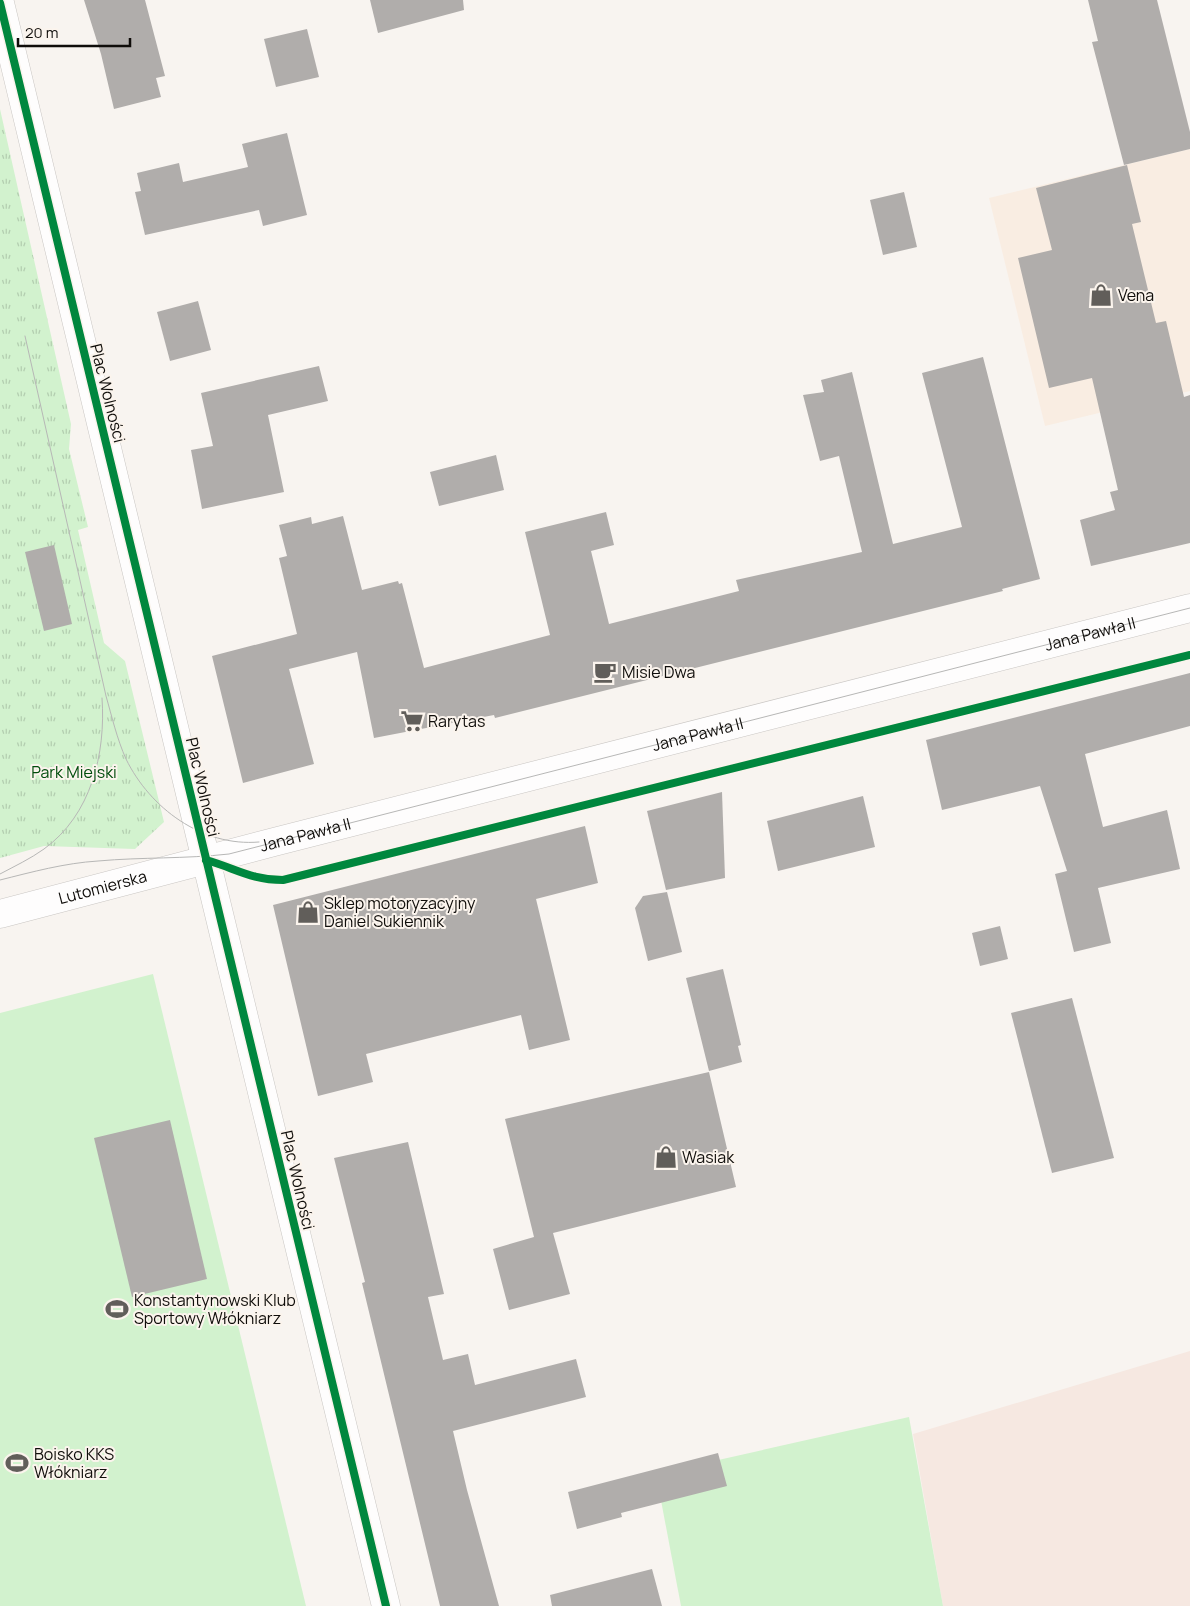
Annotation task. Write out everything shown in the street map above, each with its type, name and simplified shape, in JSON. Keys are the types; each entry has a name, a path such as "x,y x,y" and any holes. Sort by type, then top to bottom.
{"street":[{"name":"Plac Wolności","path":"0,3 386,1606"},
{"name":"Jana Pawła II","path":"206,860 1190,608"},
{"name":"Lutomierska","path":"0,914 206,860"}],"shaded area":[{"name":"Vena","path":"1190,149 1190,391 1045,426 989,198"},
{"path":"1190,1351 1190,1606 943,1606 913,1434"}],"green space":[{"name":"Park Miejski","path":"0,109 71,424 69,449 88,527 78,530 104,643 125,661 164,822 135,849 44,846 0,858"},
{"name":"Konstantynowski Klub Sportowy Włókniarz","path":"153,974 306,1606 0,1606 0,1013"},
{"path":"909,1417 943,1606 681,1606 656,1474"}],"building":[{"path":"84,0 145,0 165,76 156,78 161,97 114,109 101,54"},
{"path":"370,0 463,0 464,10 378,33"},
{"path":"1088,0 1157,0 1190,132 1190,149 1124,165 1092,42 1098,41"},
{"path":"307,29 319,77 276,87 264,39"},
{"path":"287,133 307,215 263,226 259,210 145,235 135,192 141,191 137,173 179,163 183,182 248,167 242,144"},
{"name":"Vena","path":"1127,165 1141,222 1132,224 1156,323 1166,321 1184,397 1190,395 1190,543 1091,566 1080,520 1115,510 1110,492 1118,490 1092,378 1049,388 1018,258 1052,250 1036,188"},
{"path":"904,192 917,247 883,255 870,200"},
{"path":"198,301 211,350 170,361 157,312"},
{"path":"983,357 1040,579 1002,589 1003,591 495,718 494,715 374,738 357,652 289,669 314,764 243,783 212,656 297,634 279,558 287,556 279,525 311,517 312,524 343,516 362,590 398,581 399,584 402,583 424,668 550,635 525,532 606,512 614,545 591,551 609,624 739,591 736,580 862,552 839,456 820,461 803,395 824,392 821,380 852,372 893,544 962,527 922,373"},
{"path":"319,366 328,401 268,415 284,492 202,509 191,450 213,446 201,393"},
{"path":"496,455 504,490 439,506 430,472"},
{"path":"54,545 72,624 44,631 25,552"},
{"path":"1190,673 1190,726 1085,754 1103,827 1167,810 1180,869 1098,888 1111,943 1074,952 1055,874 1067,871 1040,786 942,810 926,740"},
{"path":"722,792 725,878 666,890 647,811"},
{"path":"863,796 875,847 778,871 767,821"},
{"path":"585,826 598,883 536,899 570,1040 529,1050 521,1015 366,1054 373,1082 318,1096 273,905"},
{"path":"667,892 682,952 648,961 635,908 643,896"},
{"path":"1000,926 1008,959 980,966 972,933"},
{"path":"723,969 741,1045 738,1046 742,1062 709,1071 686,978"},
{"path":"1072,998 1114,1158 1052,1173 1011,1013"},
{"name":"Wasiak","path":"709,1072 736,1187 553,1233 570,1294 509,1310 493,1249 534,1237 505,1119"},
{"path":"170,1120 207,1279 132,1297 94,1138"},
{"path":"408,1142 444,1294 428,1297 443,1360 468,1354 475,1385 576,1359 586,1397 453,1431 499,1606 440,1606 362,1283 365,1282 334,1158"},
{"path":"718,1453 727,1486 621,1513 622,1517 577,1529 568,1492"},
{"path":"652,1569 662,1606 552,1606 550,1595"}],"tram line":[{"path":"25,336 106,696 117,736 126,759 136,777 149,793 180,821 198,831 218,838 238,842 259,842"},
{"path":"0,880 49,868 86,862 229,854 1190,608"},
{"path":"0,874 44,849 60,835 84,801 98,761 103,719 102,698"}],"cycle path":[{"path":"0,3 386,1606"},
{"path":"206,860 252,876 283,880 1190,655"}],"place":[{"name":"Vena","path":"1101,295"},
{"name":"Misie Dwa","path":"605,672"},
{"name":"Rarytas","path":"412,721"},
{"name":"Sklep motoryzacyjny Daniel Sukiennik","path":"308,912"},
{"name":"Wasiak","path":"666,1157"},
{"name":"Konstantynowski Klub Sportowy Włókniarz","path":"117,1309"},
{"name":"Boisko KKS Włókniarz","path":"17,1463"}]}
